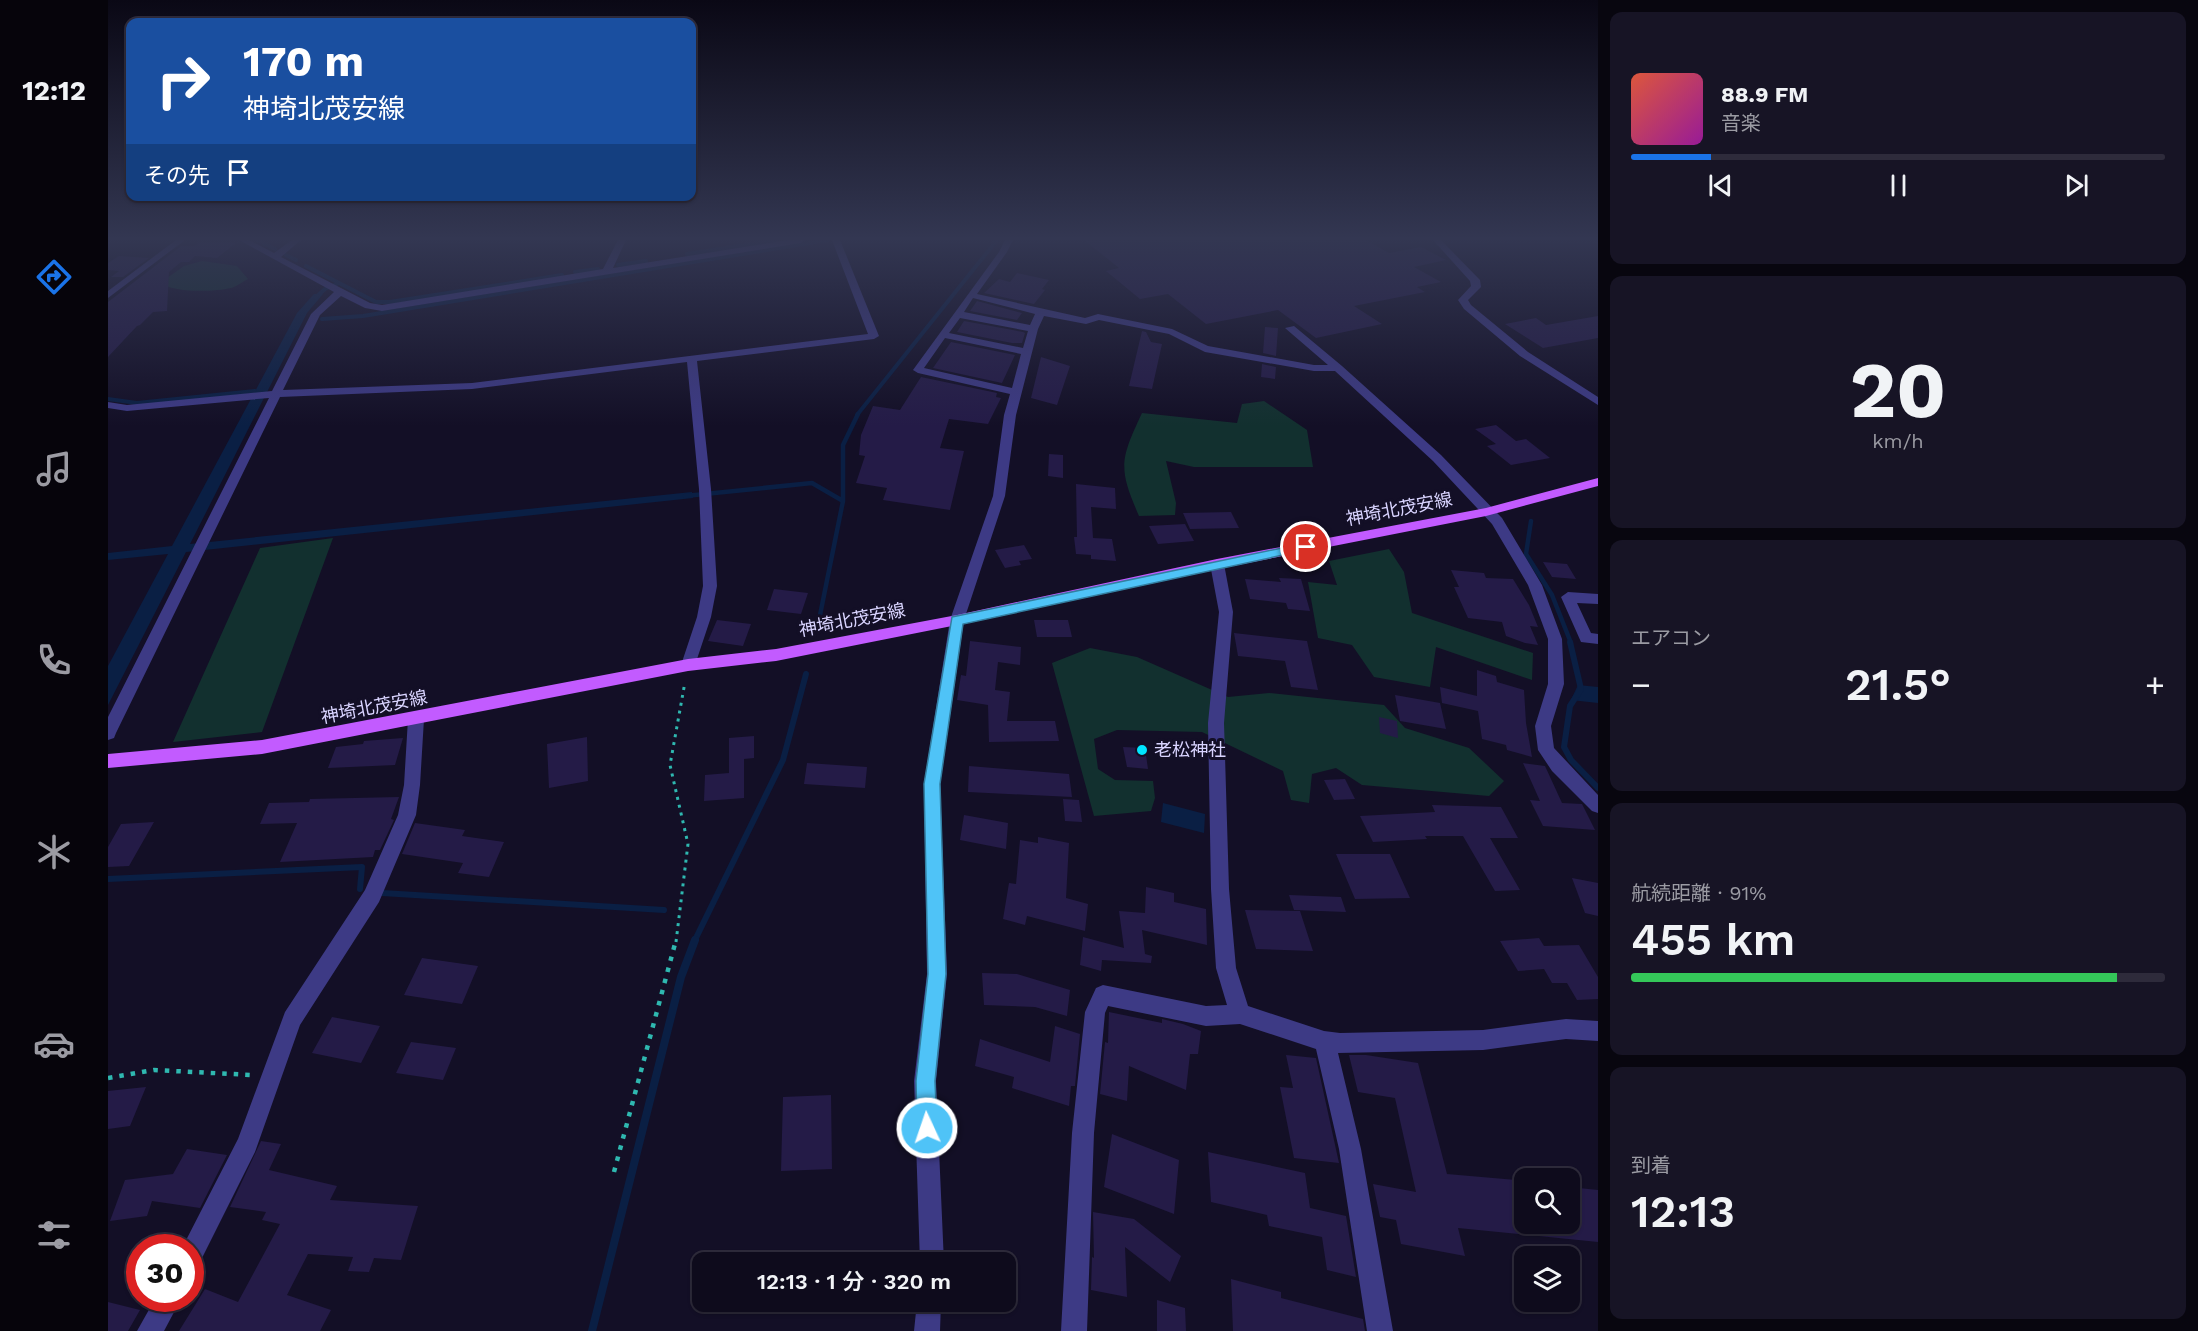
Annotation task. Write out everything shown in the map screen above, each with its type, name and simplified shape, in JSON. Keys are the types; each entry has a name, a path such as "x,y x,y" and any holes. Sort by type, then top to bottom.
{"main road":[{"name":"神埼北茂安線","path":"108,761 262,747 688,665 777,655 957,620 1217,564 1486,512 1598,482"}],"street":[{"path":"108,733 204,540 272,395 316,314 327,302"},
{"path":"361,302 368,306 382,308 419,302"},
{"path":"108,405 127,408 272,395 472,386 874,336 861,302"},
{"path":"965,302 918,370 1016,392"},
{"path":"1003,302 1086,321 1098,317 1172,332 1204,349 1314,368 1338,368"},
{"path":"1464,302 1467,307 1524,354 1598,402"},
{"path":"932,1252 925,1081 937,974 932,784 957,620 999,496 1010,415 1033,329 1041,312"},
{"path":"957,314 1033,329"},
{"path":"1290,328 1338,368 1437,458 1497,522 1535,585 1555,639 1556,684 1543,726 1546,750 1558,766 1598,806"},
{"path":"942,335 1027,351"},
{"path":"688,665 704,617 710,586 706,494 692,359"},
{"path":"1217,564 1226,612 1216,723 1220,889 1226,968 1240,1014"},
{"path":"1598,599 1568,597 1586,638 1598,639"},
{"path":"202,1234 247,1144 292,1019 372,896 407,815 412,785 416,719"},
{"path":"1074,1331 1083,1133 1095,1012 1103,995 1206,1016 1240,1014 1324,1041 1483,1040 1566,1029 1598,1031"},
{"path":"1324,1041 1333,1071 1350,1158 1380,1331"},
{"path":"150,1331 161,1312"},
{"path":"927,1331 928,1312"}],"path":[{"path":"614,1172 679,928 688,844 670,765 688,665"},
{"path":"108,1078 154,1070 272,1076"}],"green space":[{"path":"1264,401 1307,430 1313,467 1194,467 1166,461 1176,503 1175,515 1139,516 1132,500 1124,464 1129,442 1142,413 1237,423 1242,404"},
{"path":"333,538 262,732 173,742 260,548"},
{"path":"1389,549 1404,572 1412,613 1533,653 1532,680 1436,647 1430,687 1374,677 1352,645 1318,638 1308,582 1337,585 1329,561"},
{"path":"1090,648 1137,657 1228,697 1269,693 1384,705 1405,728 1469,748 1504,781 1489,796 1362,785 1336,768 1312,774 1309,803 1291,800 1283,771 1202,732 1117,730 1094,739 1098,769 1115,780 1153,781 1155,798 1151,811 1094,816 1052,663"}],"water":[{"path":"307,302 316,302 307,313 190,544 692,492 693,498 186,552 108,705 108,666 168,554 108,560 108,553 172,546 297,313"},
{"path":"1578,685 1598,687 1598,703 1571,700"},
{"path":"1163,803 1205,814 1204,833 1161,822"}],"building":[{"path":"108,302 167,302 167,311 153,312 108,357"},
{"path":"976,302 981,302 1022,313 1017,320 970,311"},
{"path":"1178,302 1374,302 1354,306 1382,324 1316,338 1278,310 1206,324"},
{"path":"1598,316 1598,338 1543,348 1505,324 1536,318 1546,325"},
{"path":"964,321 1025,333 1022,343 1012,343 957,332"},
{"path":"1265,327 1278,328 1276,356 1263,353"},
{"path":"1142,331 1146,332 1151,342 1162,344 1152,389 1129,386"},
{"path":"951,342 1015,355 1002,383 933,368"},
{"path":"1041,357 1070,366 1057,405 1031,398"},
{"path":"1262,364 1276,367 1275,379 1261,377"},
{"path":"921,377 997,393 996,397 1001,398 988,424 949,419 940,448 964,451 950,510 883,500 887,488 856,483 865,456 859,455 861,435 873,406 900,410"},
{"path":"1496,425 1516,441 1526,439 1550,458 1511,465 1487,446 1496,444 1475,429"},
{"path":"1049,454 1063,455 1063,478 1048,476"},
{"path":"1076,484 1115,488 1116,509 1091,507 1093,538 1112,539 1116,561 1091,559 1091,555 1076,554 1074,537 1077,537"},
{"path":"1231,512 1239,528 1190,529 1183,513"},
{"path":"1185,524 1194,541 1158,544 1149,526"},
{"path":"1024,545 1032,559 1019,561 1021,565 1005,568 995,550"},
{"path":"1543,562 1567,564 1576,579 1552,577"},
{"path":"1451,570 1484,573 1486,578 1513,579 1529,605 1538,627 1530,626 1538,645 1506,636 1502,622 1468,618 1454,587 1459,587"},
{"path":"1279,578 1301,579 1310,611 1288,609 1286,603 1250,599 1245,579 1281,582"},
{"path":"774,589 808,593 801,614 767,610"},
{"path":"717,620 751,624 743,646 708,641"},
{"path":"1034,620 1068,620 1072,637 1037,637"},
{"path":"1234,633 1307,641 1318,690 1291,687 1285,661 1238,656"},
{"path":"970,641 1021,647 1020,665 998,662 995,690 1010,692 1007,721 1055,721 1059,741 989,742 988,705 957,700 961,675 966,676"},
{"path":"1477,670 1496,676 1497,682 1524,690 1526,723 1532,757 1507,750 1506,745 1482,739 1478,711 1442,703 1440,687 1477,696"},
{"path":"1395,695 1440,703 1446,729 1400,721"},
{"path":"1379,717 1397,721 1398,738 1380,733"},
{"path":"754,736 754,758 744,759 744,798 704,801 705,775 729,773 729,738"},
{"path":"587,737 588,781 549,788 547,744"},
{"path":"403,738 395,765 328,768 336,747 363,744 364,741"},
{"path":"1123,747 1145,748 1148,769 1127,767"},
{"path":"807,763 867,767 865,788 804,784"},
{"path":"1523,763 1545,766 1562,803 1582,804 1595,830 1543,826 1530,800 1540,801"},
{"path":"969,766 1069,774 1072,797 968,792"},
{"path":"1345,779 1355,799 1334,800 1324,780"},
{"path":"399,797 391,819 394,820 380,850 375,850 373,857 280,862 297,823 260,824 269,803 309,802 310,799"},
{"path":"1063,799 1079,800 1082,822 1065,821"},
{"path":"1432,805 1501,807 1518,838 1490,838 1520,890 1495,891 1463,836 1425,836 1427,839 1373,842 1360,816 1435,812"},
{"path":"964,815 1008,823 1006,849 960,840"},
{"path":"154,822 129,866 108,867 108,847 121,824"},
{"path":"415,823 465,830 462,836 504,842 489,877 458,873 463,863 402,854"},
{"path":"1038,837 1069,843 1066,898 1088,904 1085,931 1027,916 1025,925 1003,919 1009,883 1016,884 1020,840 1038,843"},
{"path":"1336,854 1390,854 1410,898 1355,899"},
{"path":"1572,878 1598,883 1598,916 1585,913"},
{"path":"1146,887 1174,893 1174,902 1206,909 1207,945 1142,930 1145,954 1152,956 1151,963 1102,960 1101,971 1080,965 1083,937 1124,948 1119,911 1145,913"},
{"path":"1289,895 1341,897 1346,912 1294,910"},
{"path":"1245,910 1300,911 1313,951 1256,949"},
{"path":"1539,938 1544,946 1579,945 1598,977 1598,999 1577,1000 1567,983 1552,983 1544,969 1518,971 1500,941"},
{"path":"422,958 478,966 462,1004 404,995"},
{"path":"982,973 1017,974 1070,990 1067,1016 1035,1007 984,1005"},
{"path":"1109,1012 1162,1023 1162,1019 1201,1031 1198,1054 1190,1054 1186,1090 1129,1066 1127,1101 1100,1094 1105,1042 1108,1043"},
{"path":"332,1017 380,1026 361,1063 312,1053"},
{"path":"1055,1026 1080,1034 1075,1086 1071,1086 1069,1106 1012,1088 1014,1077 975,1066 980,1039 1050,1062"},
{"path":"411,1042 456,1048 443,1080 396,1073"},
{"path":"1286,1055 1316,1058 1339,1163 1294,1158 1280,1087 1293,1088"},
{"path":"1349,1055 1366,1055 1418,1063 1447,1174 1514,1180 1514,1234 1458,1228 1465,1256 1401,1244 1396,1220 1380,1217 1373,1184 1416,1192 1395,1098 1358,1092"},
{"path":"146,1087 130,1126 108,1129 108,1091"},
{"path":"831,1095 832,1169 781,1171 783,1097"},
{"path":"1112,1134 1179,1160 1174,1214 1104,1187"},
{"path":"261,1141 281,1144 269,1170 337,1186 330,1200 418,1206 401,1260 374,1258 369,1272 348,1271 353,1257 308,1254 287,1295 331,1310 320,1331 179,1331 191,1312 204,1312 205,1289 238,1302 280,1224 262,1220 266,1212 230,1207"},
{"path":"187,1149 227,1155 200,1208 152,1201 147,1216 110,1221 125,1180 173,1174"},
{"path":"1208,1152 1305,1173 1310,1208 1346,1216 1356,1277 1327,1270 1322,1237 1269,1226 1267,1215 1211,1202"},
{"path":"1580,1188 1598,1190 1598,1242 1518,1234 1580,1234"},
{"path":"1093,1212 1134,1219 1181,1256 1170,1282 1125,1247 1127,1297 1091,1290 1092,1257 1094,1258"},
{"path":"1231,1279 1281,1292 1281,1298 1363,1319 1365,1331 1233,1331"},
{"path":"1157,1300 1185,1308 1186,1331 1157,1331"},
{"path":"108,1302 126,1306 126,1312 139,1312 128,1331 108,1331"}],"waterway":[{"path":"322,319 363,316 448,302"},
{"path":"857,415 947,302"},
{"path":"108,399 137,403 255,391"},
{"path":"843,501 843,445 858,414"},
{"path":"685,496 812,483 843,501"},
{"path":"818,625 843,501"},
{"path":"1531,521 1526,554 1552,595 1571,643"},
{"path":"1570,642 1581,689 1570,706 1564,747 1571,760 1598,788"},
{"path":"694,942 783,760 806,674"},
{"path":"108,879 362,867 360,889"},
{"path":"382,893 664,910"},
{"path":"592,1331 681,977 695,940"}],"place":[{"name":"老松神社","path":"1142,750"}],"route":[{"path":"927,1128 925,1081 937,974 932,784 957,620 1306,547"}]}
